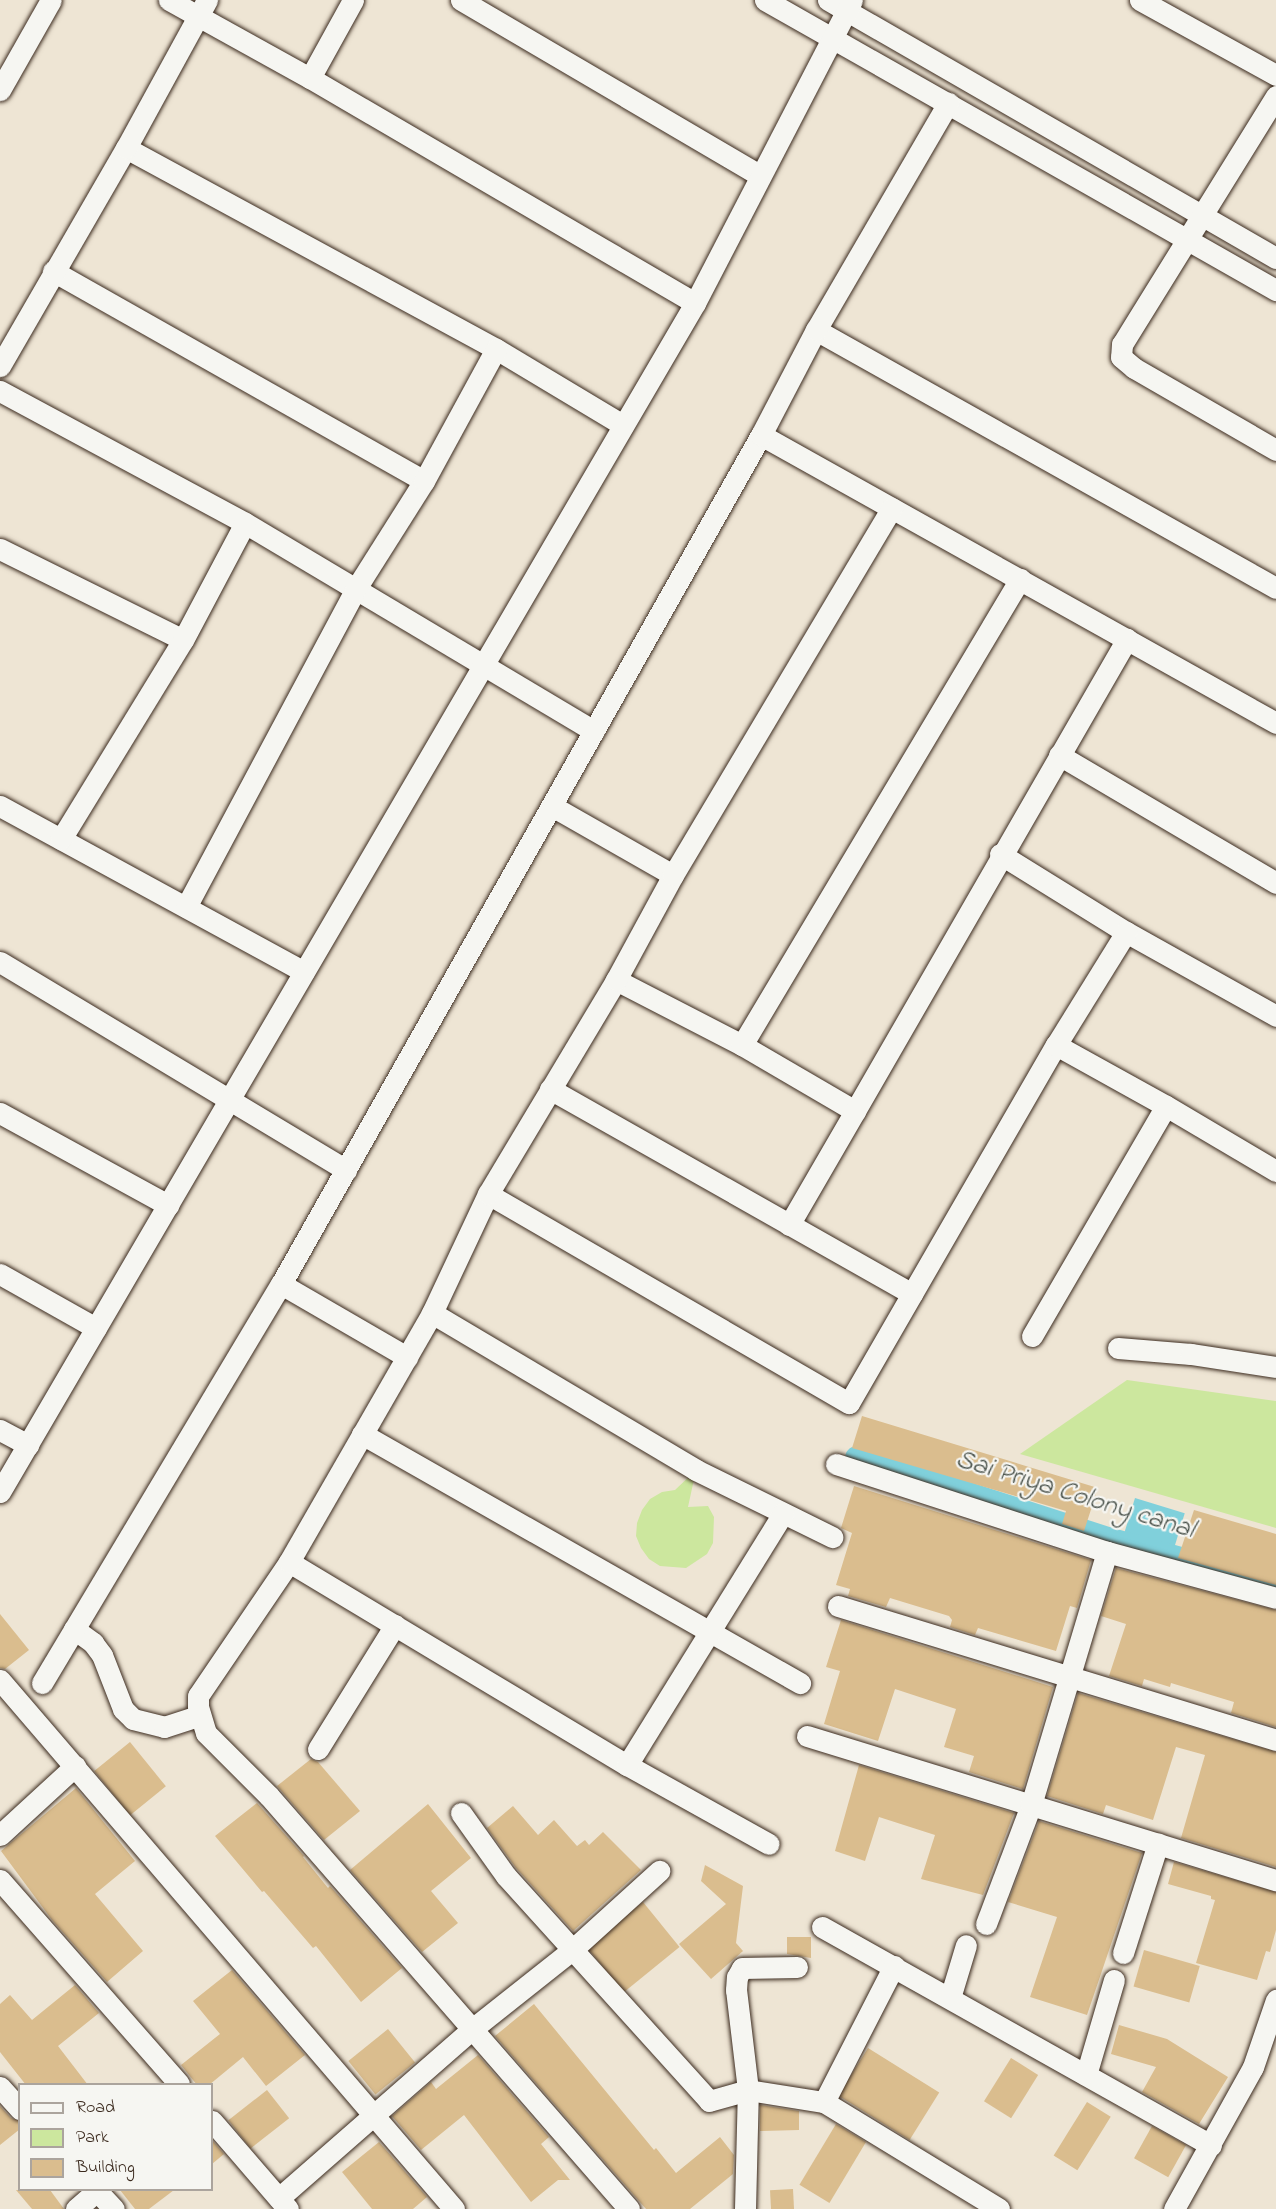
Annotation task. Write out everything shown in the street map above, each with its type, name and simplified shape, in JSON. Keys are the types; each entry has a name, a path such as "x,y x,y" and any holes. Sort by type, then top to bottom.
{"street":[{"path":"0,90 51,0"},
{"path":"169,0 203,8 310,78 695,303"},
{"path":"310,78 353,0"},
{"path":"461,0 759,175"},
{"path":"765,0 1276,290"},
{"path":"1140,0 1276,75"},
{"path":"0,1492 695,303 759,175 832,39 842,4 1276,258"},
{"path":"0,366 126,148 203,8"},
{"path":"1276,96 1122,344 1121,357 1134,369 1276,450"},
{"path":"42,1683 282,1284 761,435 816,330 948,102"},
{"path":"126,148 496,349 623,425"},
{"path":"53,271 424,481"},
{"path":"816,330 1276,588"},
{"path":"186,907 355,590 424,481 496,349"},
{"path":"0,391 245,523 594,731"},
{"path":"761,435 1276,723"},
{"path":"630,2209 471,2030 269,1796 206,1732 200,1714 198,1695 289,1562 432,1313 488,1194 616,980 673,875 892,508"},
{"path":"61,839 183,640 245,523"},
{"path":"0,549 183,640"},
{"path":"742,1046 1020,579"},
{"path":"789,1225 1000,854 1126,639"},
{"path":"1059,755 1276,883"},
{"path":"0,806 304,972"},
{"path":"552,806 673,875"},
{"path":"1000,854 1126,932 1276,1016"},
{"path":"488,1194 849,1403 1056,1045 1126,932"},
{"path":"0,962 346,1170"},
{"path":"616,980 742,1046 855,1111"},
{"path":"1056,1045 1276,1171"},
{"path":"550,1089 912,1294"},
{"path":"1032,1336 1166,1106"},
{"path":"0,1113 168,1205"},
{"path":"0,1274 96,1328"},
{"path":"282,1284 406,1357"},
{"path":"432,1313 696,1470 832,1537"},
{"path":"1118,1348 1191,1354 1276,1367"},
{"path":"0,1430 28,1445"},
{"path":"363,1434 800,1683"},
{"path":"836,1464 1107,1552 1276,1598"},
{"path":"627,1765 783,1513"},
{"path":"986,1924 1031,1804 1107,1552"},
{"path":"289,1562 627,1765 769,1844"},
{"path":"838,1606 1276,1740"},
{"path":"318,1749 395,1625"},
{"path":"74,1629 93,1643 102,1655 123,1709 133,1719 164,1727 200,1714"},
{"path":"0,1680 454,2209"},
{"path":"807,1736 1276,1880"},
{"path":"0,1835 75,1766"},
{"path":"461,1813 506,1876 710,2101 748,2090 824,2102 999,2209"},
{"path":"1123,1953 1158,1843"},
{"path":"213,2122 284,2204 375,2115 471,2030 572,1950 659,1871"},
{"path":"0,1880 177,2083"},
{"path":"822,1927 1211,2145"},
{"path":"950,1998 966,1945"},
{"path":"824,2102 894,1966"},
{"path":"744,2209 748,2090 735,1990 736,1977 742,1968 797,1968"},
{"path":"1086,2075 1114,1980"},
{"path":"1174,2209 1253,2067 1276,2000"},
{"path":"0,2087 18,2107"},
{"path":"76,2209 96,2191"},
{"path":"98,2191 114,2209"}],"green space":[{"path":"1127,1380 1276,1401 1276,1528 1020,1454"},
{"path":"696,1470 688,1507 708,1506 714,1517 713,1543 707,1554 686,1568 660,1566 649,1559 641,1548 636,1536 637,1523 650,1499 662,1492 675,1490"}],"water":[{"path":"1135,1498 1185,1513 1173,1551 1123,1536"}],"building":[{"path":"862,1416 1098,1488 1084,1531 1062,1524 1066,1511 852,1448"},
{"path":"854,1486 1091,1560 1077,1608 1070,1606 1056,1651 978,1628 975,1635 950,1627 952,1620 949,1616 890,1598 886,1607 848,1596 850,1589 836,1585 852,1533 841,1528"},
{"path":"1194,1510 1276,1534 1276,1585 1178,1558"},
{"path":"1116,1568 1276,1610 1276,1727 1231,1713 1234,1702 1171,1683 1170,1687 1144,1679 1142,1686 1109,1676 1126,1624 1101,1616"},
{"path":"0,1614 29,1650 5,1669 0,1668"},
{"path":"841,1620 1053,1687 1023,1789 969,1772 974,1756 944,1747 956,1709 895,1689 878,1741 824,1724 840,1671 826,1667"},
{"path":"1078,1693 1276,1752 1276,1867 1181,1838 1205,1755 1176,1747 1153,1820 1106,1805 1103,1814 1047,1796"},
{"path":"130,1742 166,1786 130,1815 94,1771"},
{"path":"311,1759 318,1762 360,1811 324,1840 277,1786"},
{"path":"859,1765 1014,1813 983,1895 921,1879 935,1835 879,1817 865,1861 835,1851"},
{"path":"76,1788 135,1861 95,1894 143,1951 107,1982 52,1920 1,1851"},
{"path":"257,1803 304,1856 328,1888 330,1886 402,1968 361,2002 316,1946 313,1948 215,1836"},
{"path":"428,1804 471,1858 431,1891 458,1923 422,1952 350,1870"},
{"path":"513,1806 538,1835 554,1820 577,1846 585,1840 589,1845 603,1832 641,1870 573,1931 516,1868 487,1828"},
{"path":"1039,1821 1142,1853 1087,2015 1030,1997 1057,1917 1008,1902"},
{"path":"1174,1862 1276,1892 1276,1930 1270,1952 1266,1951 1257,1980 1196,1963 1215,1900 1211,1899 1211,1896 1168,1884"},
{"path":"705,1865 743,1886 736,1943 743,1951 711,1979 679,1944 726,1904 701,1881"},
{"path":"643,1902 680,1947 624,1992 587,1947"},
{"path":"787,1937 811,1937 811,1958 787,1954"},
{"path":"1144,1950 1200,1966 1189,2003 1134,1987"},
{"path":"232,1970 305,2055 266,2086 243,2057 211,2083 195,2083 181,2065 220,2034 193,2001"},
{"path":"75,1985 99,2013 58,2046 86,2083 24,2083 0,2052 0,2004 10,1995 32,2020"},
{"path":"534,2004 654,2150 656,2148 676,2173 720,2137 734,2155 733,2174 690,2209 646,2209 495,2036"},
{"path":"1119,2025 1167,2039 1228,2077 1199,2124 1142,2092 1156,2067 1111,2054"},
{"path":"388,2029 415,2062 375,2095 348,2061"},
{"path":"868,2048 939,2093 910,2140 838,2095"},
{"path":"478,2055 549,2137 541,2144 570,2180 558,2180 531,2202 464,2115 421,2150 392,2116 431,2082 436,2089"},
{"path":"1011,2058 1038,2075 1011,2118 984,2101"},
{"path":"267,2090 289,2118 251,2149 228,2120"},
{"path":"1087,2102 1111,2117 1077,2170 1054,2155"},
{"path":"760,2105 799,2111 799,2130 760,2131"},
{"path":"0,2106 11,2118 18,2120 18,2131 0,2145"},
{"path":"836,2124 866,2142 829,2203 799,2185"},
{"path":"1152,2126 1186,2145 1168,2177 1134,2158"},
{"path":"213,2141 224,2154 213,2163"},
{"path":"379,2142 427,2197 413,2209 372,2209 342,2172"},
{"path":"793,2189 794,2209 771,2209 770,2190"},
{"path":"16,2190 51,2191 64,2209 32,2209"},
{"path":"121,2191 173,2191 149,2209 135,2209"}],"waterway":[{"name":"Sai Priya Colony canal","path":"857,1458 1108,1539 1276,1585"}]}
